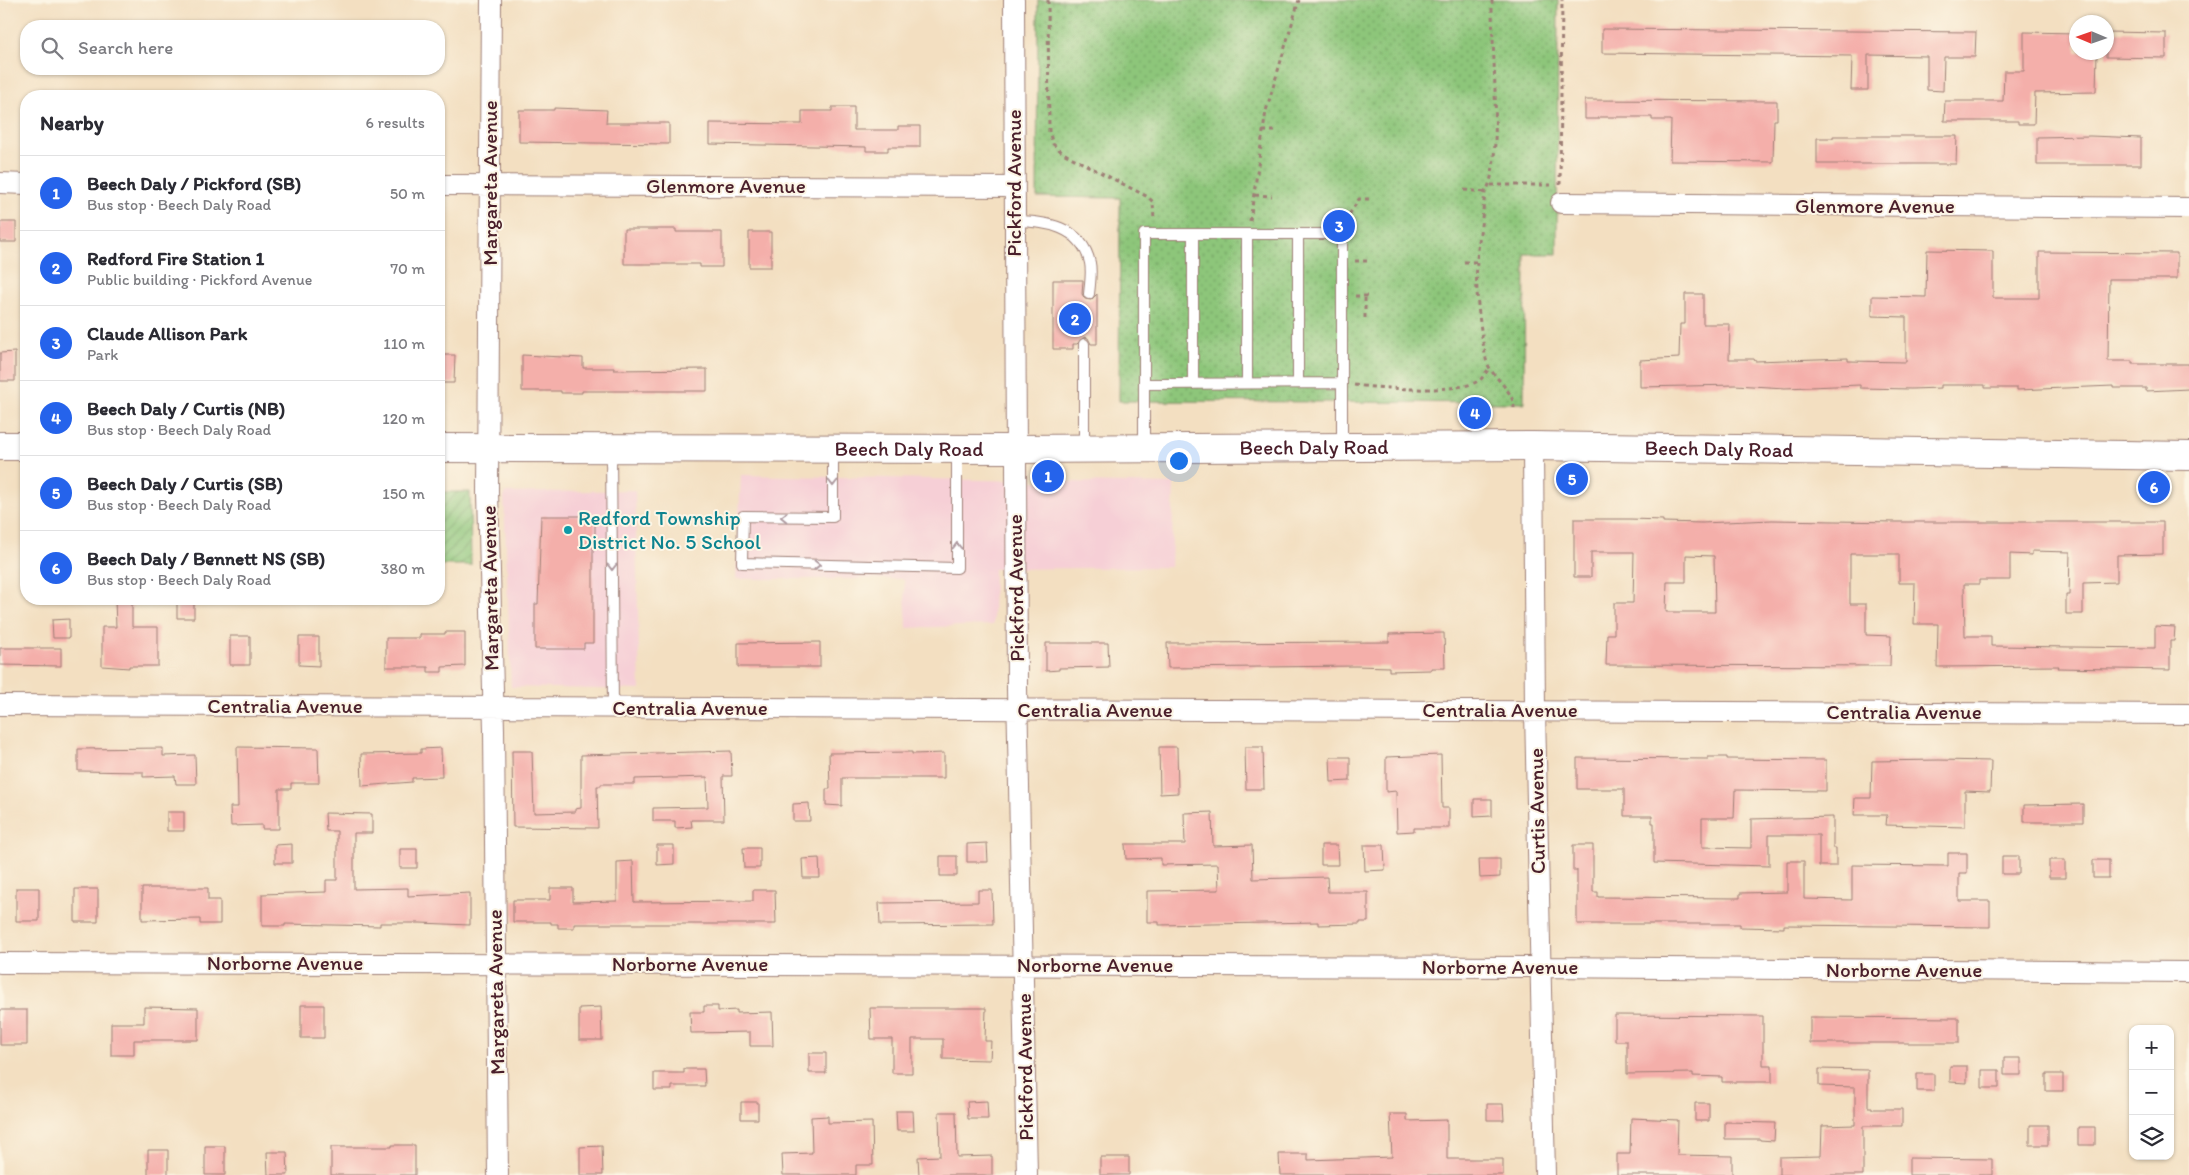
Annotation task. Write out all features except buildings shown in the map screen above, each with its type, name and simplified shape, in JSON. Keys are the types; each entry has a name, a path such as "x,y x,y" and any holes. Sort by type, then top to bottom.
{"main road":[{"path":"0,446 20,446"},
{"name":"Beech Daly Road","path":"445,448 1084,449 1533,446 2189,456"}],"street":[{"name":"Margareta Avenue","path":"491,0 488,492 493,707 498,1175"},
{"name":"Pickford Avenue","path":"1014,0 1014,449 1017,710 1027,1175"},
{"path":"0,184 20,184"},
{"name":"Glenmore Avenue","path":"445,185 1014,187"},
{"name":"Glenmore Avenue","path":"1560,190 2189,208"},
{"name":"Curtis Avenue","path":"1533,446 1535,710 1544,1175"},
{"name":"Centralia Avenue","path":"0,705 2189,714"},
{"name":"Norborne Avenue","path":"0,963 1540,967 2189,972"}],"lane":[{"path":"1014,221 1053,224 1069,231 1084,247 1090,263 1090,294"},
{"path":"1144,448 1144,234 1342,234 1342,447"},
{"path":"1193,234 1193,384"},
{"path":"1247,234 1248,383"},
{"path":"1298,234 1298,383"},
{"path":"1084,344 1084,449"},
{"path":"1144,384 1342,383"},
{"path":"611,448 613,708"},
{"path":"833,448 833,517 743,516 742,563 957,568 958,449"}],"path":[{"path":"1048,0 1049,132 1052,144 1063,153 1148,197 1153,202 1154,234"},
{"path":"1247,234 1255,195 1266,111 1299,0"},
{"path":"1492,0 1495,148 1490,185 1485,192 1477,262 1480,315 1487,362 1506,388 1514,403 1514,408"},
{"path":"1490,185 1560,190 1562,0"},
{"path":"1263,131 1275,131"},
{"path":"1464,190 1485,192"},
{"path":"1255,195 1272,196"},
{"path":"1342,234 1346,217 1359,199 1370,199"},
{"path":"1464,262 1477,262"},
{"path":"1365,296 1365,318"},
{"path":"1342,383 1381,388 1462,387 1480,380 1490,367"}],"shaded area":[{"path":"741,475 1174,484 1171,567 994,569 993,625 907,628 904,579 736,579"},
{"path":"635,490 640,690 511,687 504,493"}],"green space":[{"path":"1038,0 1558,0 1557,254 1525,254 1524,403 1119,401 1120,198 1037,197"},
{"path":"445,492 470,492 471,565 445,565"}],"place":[{"name":"Claude Allison Park","path":"1339,226"},
{"name":"Redford Fire Station 1","path":"1075,319"},
{"name":"Beech Daly / Curtis (NB)","path":"1475,413"},
{"name":"Beech Daly / Pickford (SB)","path":"1048,476"},
{"name":"Beech Daly / Curtis (SB)","path":"1572,479"},
{"name":"Beech Daly / Bennett NS (SB)","path":"2154,487"},
{"name":"Redford Township District No. 5 School","path":"568,530"}]}
